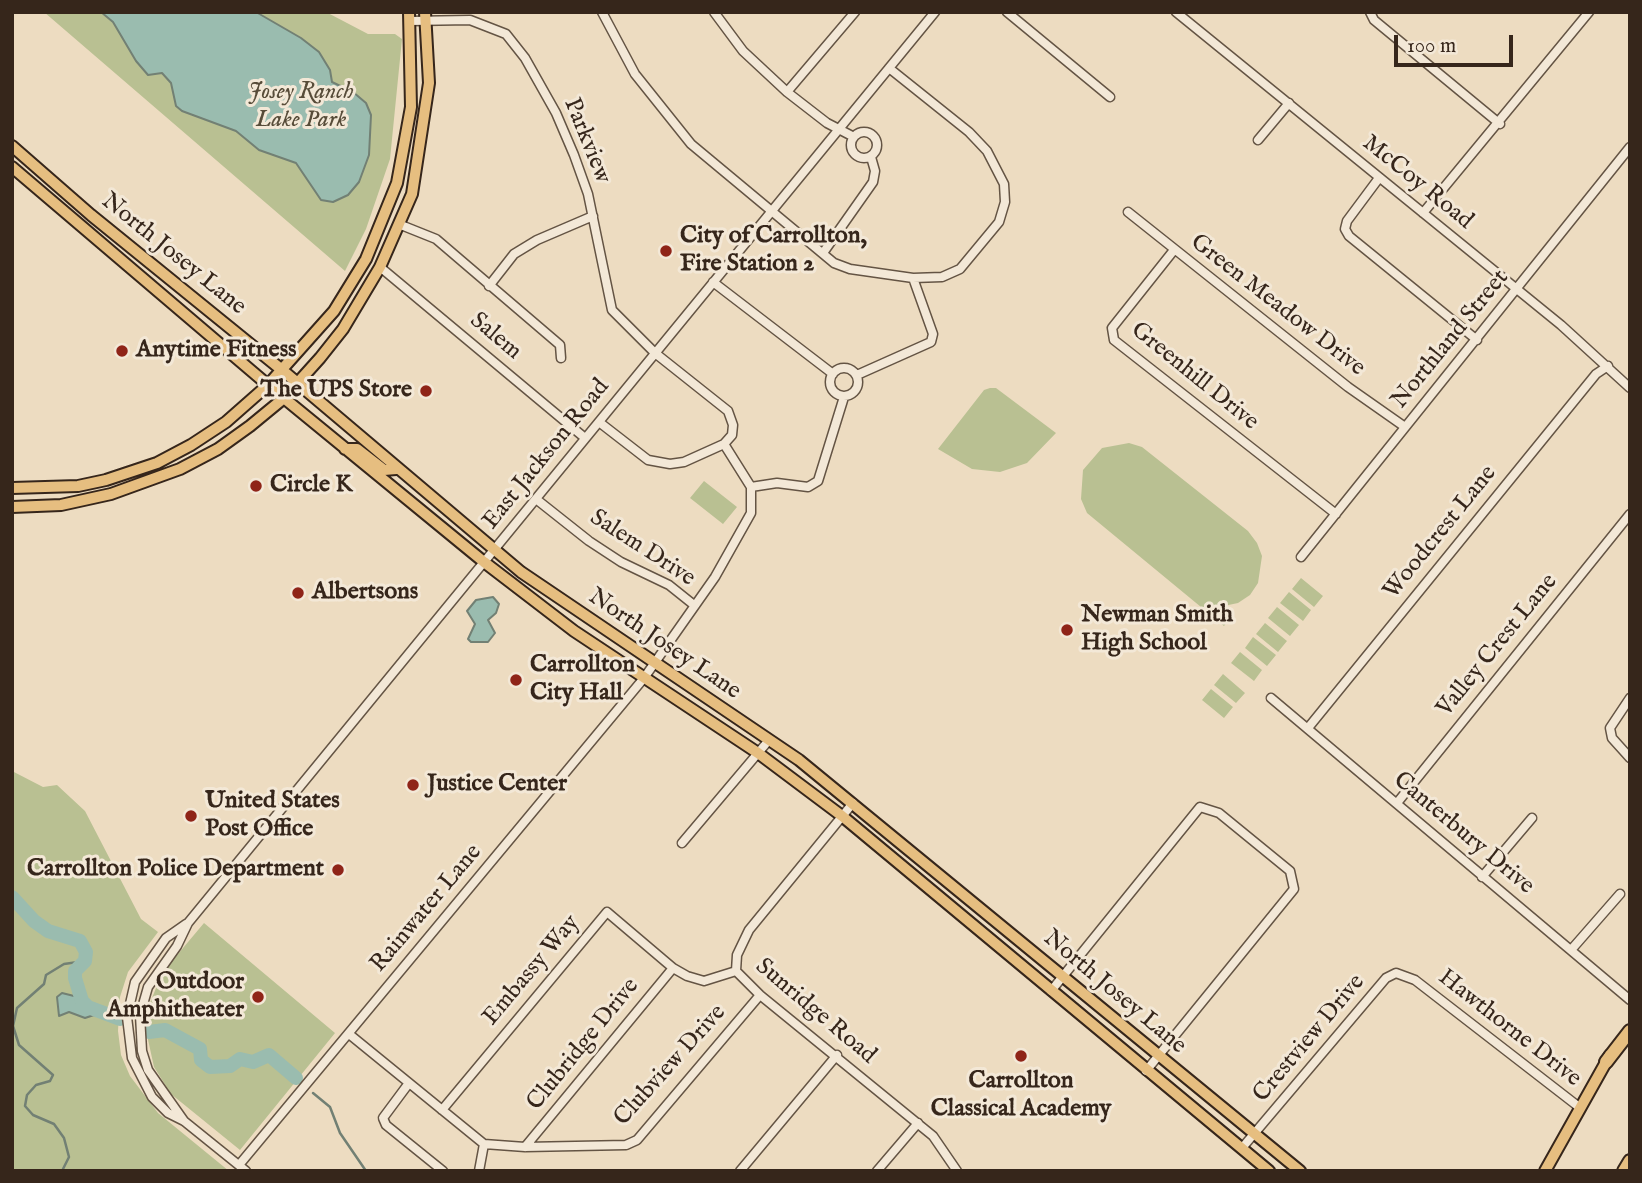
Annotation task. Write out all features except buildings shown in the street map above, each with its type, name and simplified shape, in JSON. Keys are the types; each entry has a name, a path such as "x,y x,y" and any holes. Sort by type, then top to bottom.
{"highway":[{"path":"1606,1062 1630,1031"},
{"path":"1624,1171 1630,1161"}],"main road":[{"path":"14,488 78,486 157,463 226,422 268,385 334,311 366,259 397,183 411,107 410,16"},
{"path":"12,507 61,505 111,494 180,469 219,449 284,398 343,329 380,267 401,225 411,194 424,129 429,83 426,16"},
{"name":"North Josey Lane","path":"12,145 17,155 282,370 537,585 769,740 853,803 1157,1056 1300,1171"},
{"name":"North Josey Lane","path":"12,167 268,385 484,562 575,631 758,753 842,816 1269,1171"},
{"path":"366,259 380,267"},
{"path":"345,449 357,449 384,470 396,468"},
{"path":"386,483 402,483 424,499 432,499"},
{"path":"1545,1171 1579,1107 1630,1023"}],"street":[{"path":"602,12 635,74 691,144 834,263 850,269 913,278 942,276 960,269 999,222 1005,202 1004,184 987,151 969,132 889,68"},
{"path":"714,12 743,51 787,92 827,124 854,137"},
{"path":"787,92 852,16 841,12"},
{"name":"East Jackson Road","path":"184,1121 148,1070 142,1051 140,1016 148,987 177,946 188,923 935,12"},
{"path":"1007,12 1110,97"},
{"name":"McCoy Road","path":"1177,12 1517,290 1608,366 1630,388"},
{"path":"1370,12 1374,20 1500,124"},
{"path":"1423,214 1590,12"},
{"name":"Parkview","path":"410,16 470,20 506,34 524,58 556,113 575,155 593,216 612,310 655,353 728,411 733,425 732,435 724,444"},
{"path":"1258,140 1289,103"},
{"path":"865,132 873,135 878,146 871,157 862,159 854,154 851,145 854,137 865,132"},
{"name":"Northland Street","path":"1301,556 1630,147"},
{"path":"823,253 873,182 875,171 871,157"},
{"path":"1379,178 1347,221 1349,236 1477,340"},
{"name":"Green Meadow Drive","path":"1129,212 1348,387 1405,427"},
{"path":"489,286 514,254 537,240 593,216"},
{"path":"401,225 436,239 560,345 561,358"},
{"name":"Greenhill Drive","path":"1174,250 1112,328 1114,340 1336,513"},
{"name":"Salem","path":"380,267 585,438"},
{"path":"857,375 931,342 933,334 913,278"},
{"path":"713,282 833,374"},
{"name":"Woodcrest Lane","path":"1308,728 1596,374 1608,366"},
{"path":"845,368 857,375 858,387 853,394 845,397 833,391 830,382 833,374 845,368"},
{"path":"599,422 648,460 684,462 724,444 751,487 777,483 808,487 818,481 845,397"},
{"name":"Rainwater Lane","path":"243,1168 349,1034 643,678 725,562 751,513 751,487"},
{"name":"Salem Drive","path":"536,499 599,548 669,585 694,605"},
{"name":"Valley Crest Lane","path":"1396,803 1630,514"},
{"name":"Canterbury Drive","path":"1271,698 1630,1000"},
{"path":"1630,698 1610,728 1612,738 1630,758"},
{"path":"682,843 769,740"},
{"name":"Sunridge Road","path":"853,803 749,930 737,955 736,971 760,995 918,1123 942,1145 957,1171"},
{"path":"1051,991 1200,807 1219,813 1290,872 1294,889 1146,1070"},
{"path":"1482,877 1532,818"},
{"path":"1571,950 1620,894"},
{"name":"Embassy Way","path":"442,1110 607,912 673,968 704,981 736,971"},
{"name":"East Jackson Road","path":"188,923 166,938 145,964 135,982 127,1017 132,1058 152,1097 168,1113 184,1121 243,1168"},
{"name":"Clubridge Drive","path":"525,1147 673,968"},
{"name":"Crestview Drive","path":"1242,1148 1386,978 1396,973 1415,980"},
{"name":"Hawthorne Drive","path":"1415,980 1579,1107"},
{"name":"Clubview Drive","path":"484,1144 525,1147 626,1145 637,1140 760,995"},
{"path":"349,1034 484,1144 479,1171"},
{"path":"740,1171 837,1055"},
{"path":"409,1083 383,1118 386,1125 443,1171"},
{"path":"877,1171 918,1123"}],"green space":[{"name":"Josey Ranch Lake Park","path":"44,12 326,12 368,34 395,34 402,39 390,159 366,229 345,271"},
{"path":"996,388 1056,433 1027,463 1000,472 972,469 938,449 984,390"},
{"path":"1129,443 1142,447 1248,531 1257,543 1262,556 1258,583 1250,595 1238,603 1214,608 1228,621 1224,626 1087,513 1081,499 1083,470 1102,448"},
{"path":"704,481 737,507 723,524 690,498"},
{"path":"1301,578 1323,596 1314,607 1292,589"},
{"path":"1289,592 1311,610 1303,621 1280,603"},
{"path":"1277,607 1299,625 1290,636 1268,618"},
{"path":"1265,623 1287,641 1278,652 1256,634"},
{"path":"1253,637 1276,655 1267,666 1245,648"},
{"path":"1240,652 1262,670 1254,681 1231,663"},
{"path":"1223,674 1245,693 1236,703 1214,685"},
{"path":"1211,689 1233,707 1224,718 1202,700"},
{"path":"12,771 43,787 57,785 85,811 141,919 158,932 128,972 120,997 118,1031 121,1055 130,1076 158,1113 229,1171 12,1171"},
{"path":"204,923 335,1033 240,1150 171,1094 154,1067 147,1035 150,1003 162,973"}],"shaded area":[{"path":"101,12 256,12 301,38 319,52 330,70 332,82 353,92 366,103 371,115 369,155 359,182 348,195 333,202 321,200 296,163 259,150 236,131 182,111 176,106 171,83 162,73 148,75 136,61 113,22"},
{"path":"493,597 499,604 496,613 488,620 495,633 488,642 471,642 468,639 475,624 467,611 476,600"},
{"path":"78,983 86,1002 108,1012 105,1018 94,1015 85,1018 69,1012 59,1016 57,997 62,993 74,996 74,985"}],"waterway":[{"path":"12,897 34,921 48,931 80,941 86,952 85,961 75,971 75,978 82,1001 88,1007 120,1019"},
{"path":"62,1171 69,1157 64,1138 54,1124 33,1115 25,1106 27,1095 36,1085 50,1081 53,1075 19,1045 13,1026 17,1008 44,984 46,975 64,964 85,961"},
{"path":"149,1032 165,1030 200,1049 201,1060 210,1067 230,1066 240,1059 253,1062 269,1055 296,1078"},
{"path":"313,1093 330,1107 340,1133 366,1171"}],"place":[{"name":"City of Carrollton, Fire Station 2","path":"666,251"},
{"name":"Anytime Fitness","path":"122,351"},
{"name":"The UPS Store","path":"426,391"},
{"name":"Circle K","path":"256,486"},
{"name":"Albertsons","path":"298,593"},
{"name":"Newman Smith High School","path":"1067,630"},
{"name":"Carrollton City Hall","path":"516,680"},
{"name":"Justice Center","path":"413,785"},
{"name":"United States Post Office","path":"191,816"},
{"name":"Carrollton Police Department","path":"338,870"},
{"name":"Outdoor Amphitheater","path":"258,997"},
{"name":"Carrollton Classical Academy","path":"1021,1056"}]}
